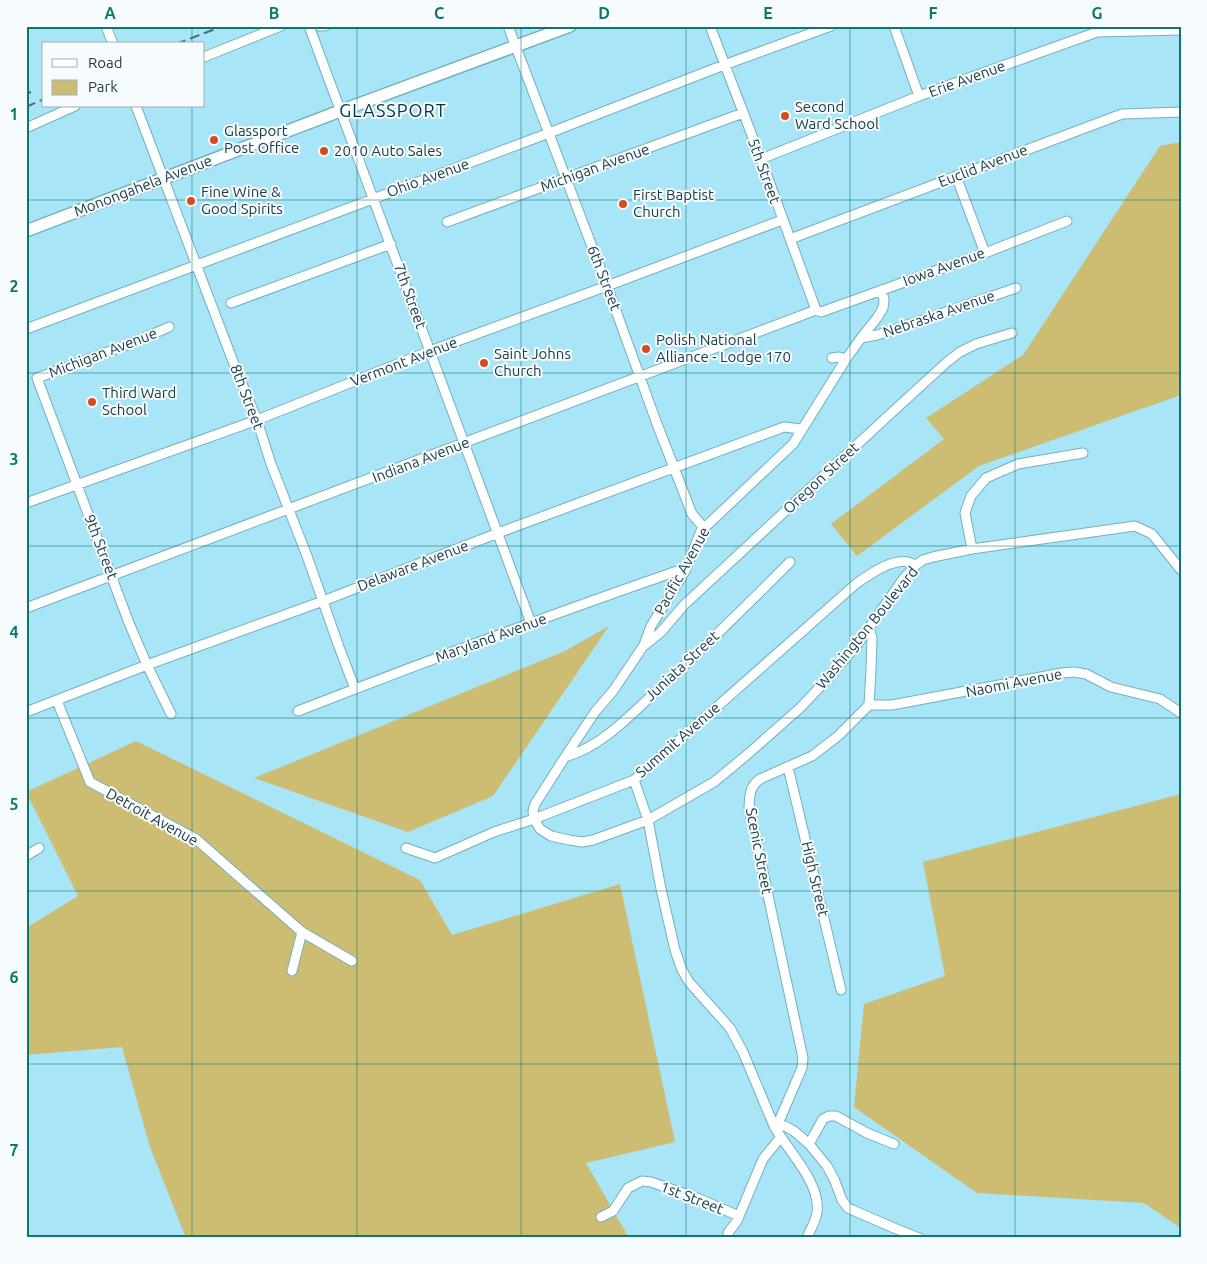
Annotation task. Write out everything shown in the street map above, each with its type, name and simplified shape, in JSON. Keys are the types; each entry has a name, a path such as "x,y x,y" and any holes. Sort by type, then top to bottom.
{"main road":[{"name":"Monongahela Avenue","path":"26,231 340,111 570,26"}],"street":[{"path":"106,26 112,42"},
{"path":"205,56 281,26"},
{"name":"7th Street","path":"309,26 531,623"},
{"path":"318,26 325,26"},
{"name":"6th Street","path":"508,26 674,468 692,514 704,528"},
{"name":"5th Street","path":"710,26 818,311"},
{"name":"Ohio Avenue","path":"26,329 831,26"},
{"path":"894,26 919,96"},
{"name":"Erie Avenue","path":"761,159 919,96 1096,29 1181,30"},
{"path":"26,128 71,108"},
{"name":"8th Street","path":"137,108 257,420 271,464 307,556 355,689"},
{"name":"Euclid Avenue","path":"790,239 1122,114 1181,112"},
{"name":"Michigan Avenue","path":"447,222 743,113"},
{"path":"956,176 985,253"},
{"name":"Vermont Avenue","path":"26,503 257,420 430,351 782,220"},
{"name":"Iowa Avenue","path":"818,311 985,253 1067,221"},
{"path":"231,303 391,244"},
{"name":"Nebraska Avenue","path":"860,338 902,327 1016,288"},
{"name":"Pacific Avenue","path":"534,819 533,811 535,804 595,712 613,691 644,645 651,626 685,572 698,536 704,528 793,444 846,359 883,308 884,300 881,290"},
{"name":"Indiana Avenue","path":"26,608 640,376 818,311"},
{"name":"Michigan Avenue","path":"37,378 135,342 169,327"},
{"name":"Oregon Street","path":"644,645 661,632 684,605 947,362 960,352 976,344 1012,333"},
{"path":"832,358 846,359"},
{"name":"9th Street","path":"37,378 129,623 147,666 171,714"},
{"name":"Delaware Avenue","path":"26,712 674,468 784,428 801,429"},
{"path":"972,549 965,513 971,496 986,478 1018,464 1083,454"},
{"name":"Washington Boulevard","path":"648,820 714,782 800,708 856,646 904,578 923,560 972,549 1135,526 1152,534 1181,570"},
{"name":"Juniata Street","path":"565,757 596,743 628,718 790,562"},
{"name":"Summit Avenue","path":"406,848 435,858 494,832 534,819 634,780 857,583 877,570 896,563 908,562 916,566"},
{"name":"Maryland Avenue","path":"298,711 611,594 677,572 685,572"},
{"path":"869,628 872,638 869,705"},
{"name":"Naomi Avenue","path":"869,705 892,705 1074,672 1086,674 1111,687 1160,699 1181,713"},
{"name":"Detroit Avenue","path":"57,701 90,782 196,839 302,932 352,961"},
{"name":"Scenic Street","path":"774,1126 780,1119 802,1068 803,1058 749,807 750,792 754,784 760,779 812,756 838,736 869,705"},
{"name":"High Street","path":"788,767 841,990"},
{"path":"634,780 648,820 661,889 675,950 682,970 689,982 730,1028 743,1052 780,1138 807,1176 815,1192 817,1214 807,1238"},
{"path":"534,819 540,829 551,836 582,842 612,834 648,820"},
{"path":"26,856 40,848"},
{"path":"292,971 302,932"},
{"path":"809,1144 823,1119 829,1116 836,1116 894,1144"},
{"path":"774,1126 785,1126 809,1144 827,1166 842,1200 848,1208 917,1237"},
{"path":"728,1232 739,1216 763,1159 780,1138"},
{"name":"1st Street","path":"601,1217 613,1211 628,1188 642,1181 651,1182 697,1198 739,1216"}],"green space":[{"path":"1181,142 1181,395 979,466 857,556 831,524 944,439 926,418 1023,355 1160,146"},
{"path":"609,626 493,796 408,832 254,778 565,651"},
{"path":"136,741 420,880 452,935 620,884 675,1142 586,1163 629,1238 186,1238 150,1147 122,1047 26,1055 26,928 78,896 26,792"},
{"path":"1181,794 1181,1228 1144,1203 977,1193 854,1107 864,1004 945,976 923,862"}],"railway":[{"path":"181,42 223,26"},
{"path":"26,94 31,92"},
{"path":"26,107 42,100"}],"place":[{"name":"Second Ward School","path":"785,116"},
{"name":"Glassport Post Office","path":"214,140"},
{"name":"2010 Auto Sales","path":"324,151"},
{"name":"Fine Wine & Good Spirits","path":"191,201"},
{"name":"First Baptist Church","path":"623,204"},
{"name":"Polish National Alliance - Lodge 170","path":"646,349"},
{"name":"Saint Johns Church","path":"484,363"},
{"name":"Third Ward School","path":"92,402"}],"district":[{"name":"GLASSPORT","path":"393,111"}]}
